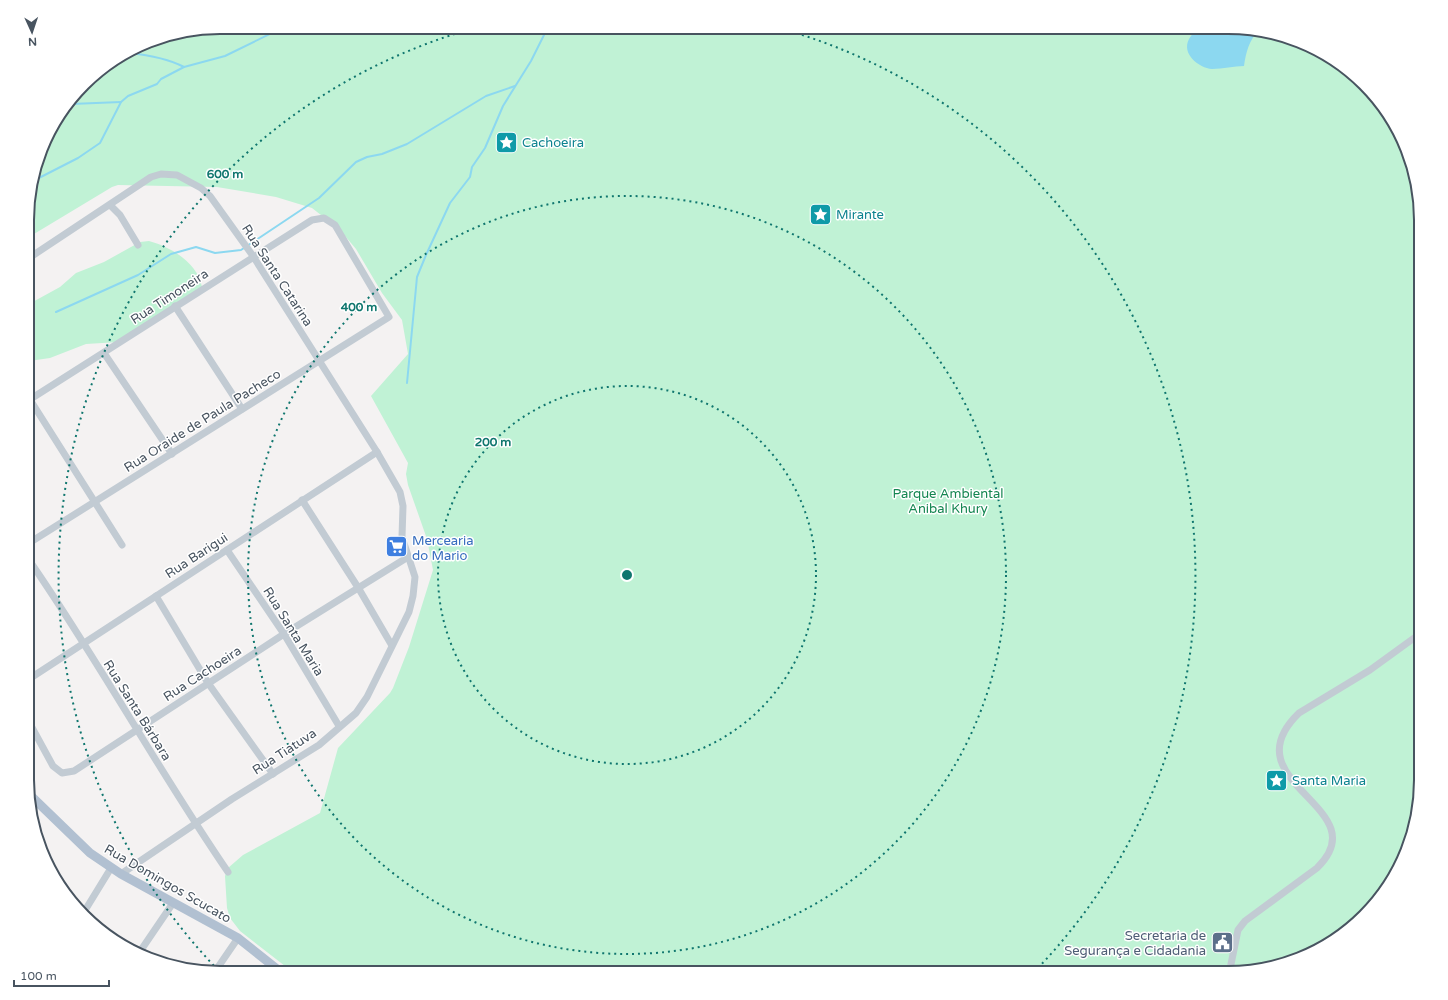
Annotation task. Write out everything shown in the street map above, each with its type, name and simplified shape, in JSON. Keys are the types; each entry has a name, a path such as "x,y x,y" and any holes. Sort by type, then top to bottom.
{"main road":[{"name":"Rua Domingos Scucato","path":"35,800 90,854 121,874 173,903 202,916 238,938 273,966"}],"street":[{"name":"Rua Santa Catarina","path":"34,255 151,177 161,174 177,175 201,188 210,196 254,256 377,452 400,492 403,506 402,537 408,557"},
{"path":"110,205 120,215 138,245"},
{"name":"Rua Timoneira","path":"34,396 312,220 324,218 335,225 388,317"},
{"path":"175,306 242,409"},
{"name":"Rua Oraide de Paula Pacheco","path":"34,541 388,317"},
{"path":"104,353 172,454"},
{"path":"34,407 122,544"},
{"name":"Rua Barigui","path":"34,676 377,452"},
{"path":"302,500 392,644"},
{"name":"Rua Santa Maria","path":"227,550 284,634 339,726"},
{"name":"Rua Cachoeira","path":"34,731 53,766 62,773 74,771 284,634 359,589 408,557"},
{"name":"Rua Tiatuva","path":"121,874 232,798 319,745 339,726 356,713 367,697 409,612 413,596 415,577 408,557"},
{"name":"Rua Santa Bárbara","path":"34,567 54,596 194,824 228,872"},
{"path":"156,596 208,683 273,774"},
{"path":"1231,966 1238,930 1244,921 1317,868 1326,859 1333,838 1331,826 1286,773 1279,759 1279,746 1282,734 1289,722 1298,713 1370,670 1414,638"},
{"path":"86,908 111,868"},
{"path":"142,949 173,903"},
{"path":"219,966 238,938"}],"green space":[{"name":"Parque Ambiental Anibal Khury","path":"208,34 1240,34 1276,40 1310,53 1331,65 1351,80 1368,97 1383,117 1395,138 1404,160 1408,172 1414,208 1414,792 1408,828 1395,862 1383,883 1368,903 1351,920 1331,935 1310,947 1288,956 1276,960 1240,966 285,966 240,931 230,918 227,908 225,876 228,868 243,855 320,813 338,748 390,693 409,647 433,570 427,539 408,485 406,474 408,463 371,396 408,354 402,320 382,293 356,249 340,230 312,208 276,197 217,187 118,185 112,187 34,234 34,208 40,172 44,160 59,127 80,97 97,80 117,65 138,53 172,40"},
{"path":"149,241 166,247 182,257 195,271 202,287 119,342 86,344 50,358 34,360 34,301 60,287 76,273 104,262 140,242"}],"water":[{"path":"1193,34 1240,34 1254,36 1248,47 1244,66 1220,69 1212,69 1202,66 1189,55 1187,45"}],"waterway":[{"path":"39,178 78,158 100,143 121,102 128,96 157,84 161,79 184,67 225,56 270,34"},
{"path":"407,383 417,277 450,203 470,177 472,167 485,148 503,106 531,61 544,34"},
{"path":"136,54 157,57 184,67"},
{"path":"56,312 138,275 171,254 196,247 215,253 241,250 319,198 356,162 407,144 486,96 515,86"},
{"path":"75,104 121,102"}],"place":[{"name":"Cachoeira","path":"507,142"},
{"name":"Mirante","path":"820,214"},
{"name":"Mercearia do Mario","path":"396,547"},
{"name":"Santa Maria","path":"1276,780"},
{"name":"Secretaria de Segurança e Cidadania","path":"1222,942"}]}
